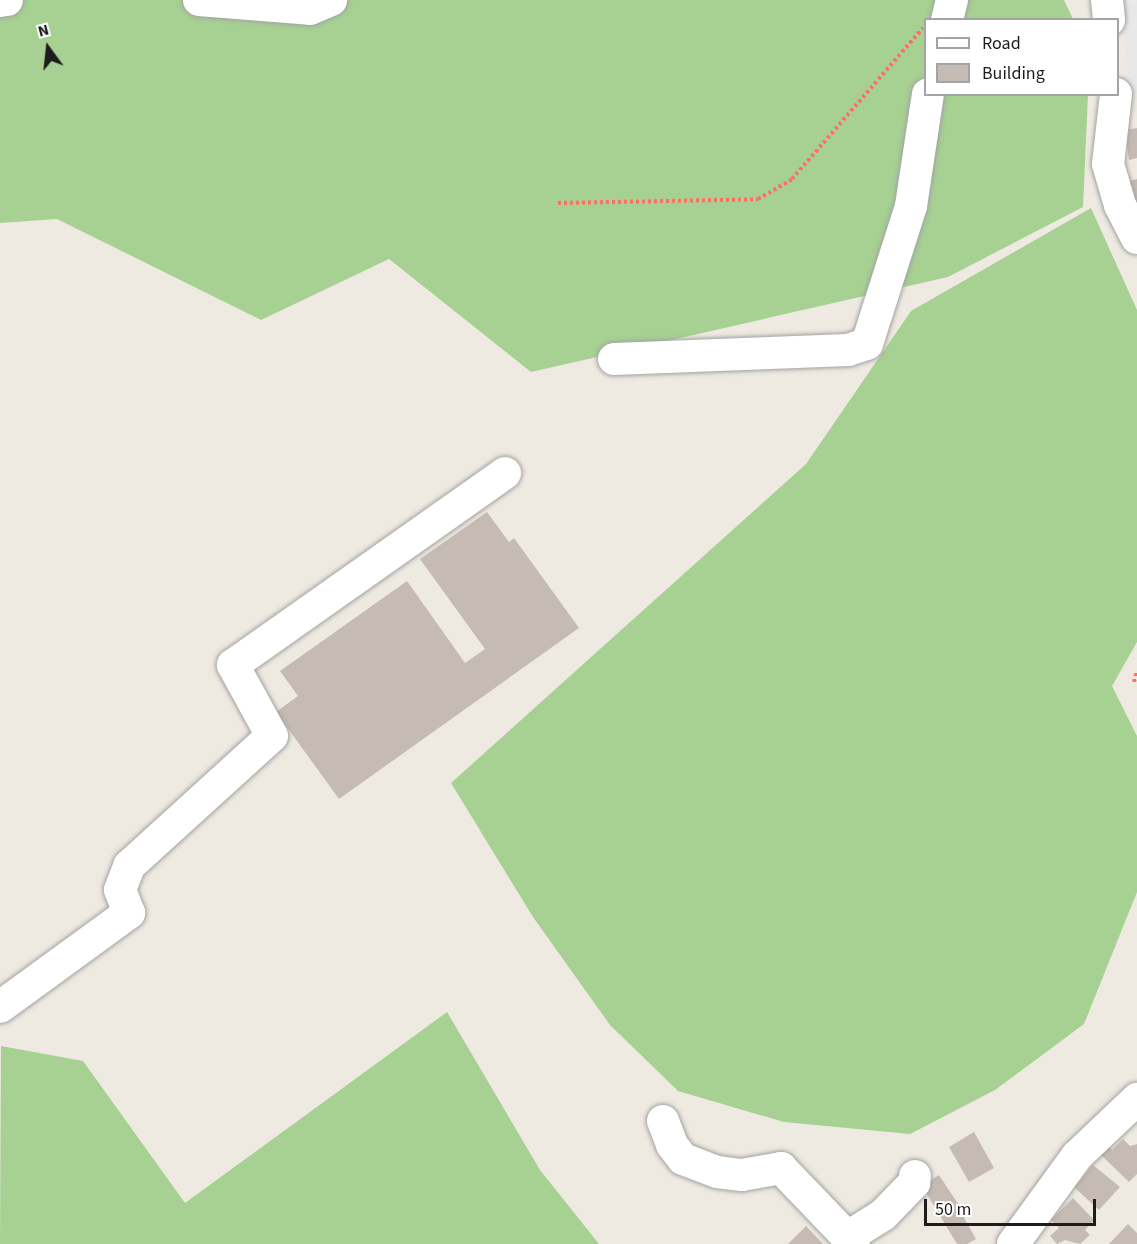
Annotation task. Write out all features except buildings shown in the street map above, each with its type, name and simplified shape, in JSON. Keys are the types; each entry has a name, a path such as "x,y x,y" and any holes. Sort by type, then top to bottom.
{"street":[{"path":"0,1 7,0"},
{"path":"199,0 310,9 331,0"},
{"path":"948,18 952,0"},
{"path":"1107,0 1109,18"},
{"path":"614,359 848,350 867,344 911,206 928,96"},
{"path":"1122,106 1108,164 1120,205 1136,235"},
{"path":"0,1007 129,913 120,890 129,866 272,736 232,665 505,473"},
{"path":"1013,1244 1077,1156 1137,1099"},
{"path":"663,1121 672,1145 684,1159 717,1172 742,1175 782,1168 851,1241 883,1215 914,1183 915,1176"}],"path":[{"path":"558,203 758,199 792,179 924,27"},
{"path":"1134,682 1137,671"}],"green space":[{"path":"0,0 1064,0 1073,18 924,18 924,96 1088,96 1083,207 948,277 531,372 389,259 261,320 57,219 0,223"},
{"path":"1091,208 1137,310 1137,642 1112,686 1137,736 1137,892 1084,1024 995,1090 910,1134 784,1122 678,1091 610,1025 533,917 451,783 806,464 911,311"},
{"path":"447,1012 540,1170 599,1244 0,1244 1,1046 83,1061 185,1203"}],"shaded area":[{"path":"1137,0 1136,93 1129,88 1122,9 1127,2"}]}
